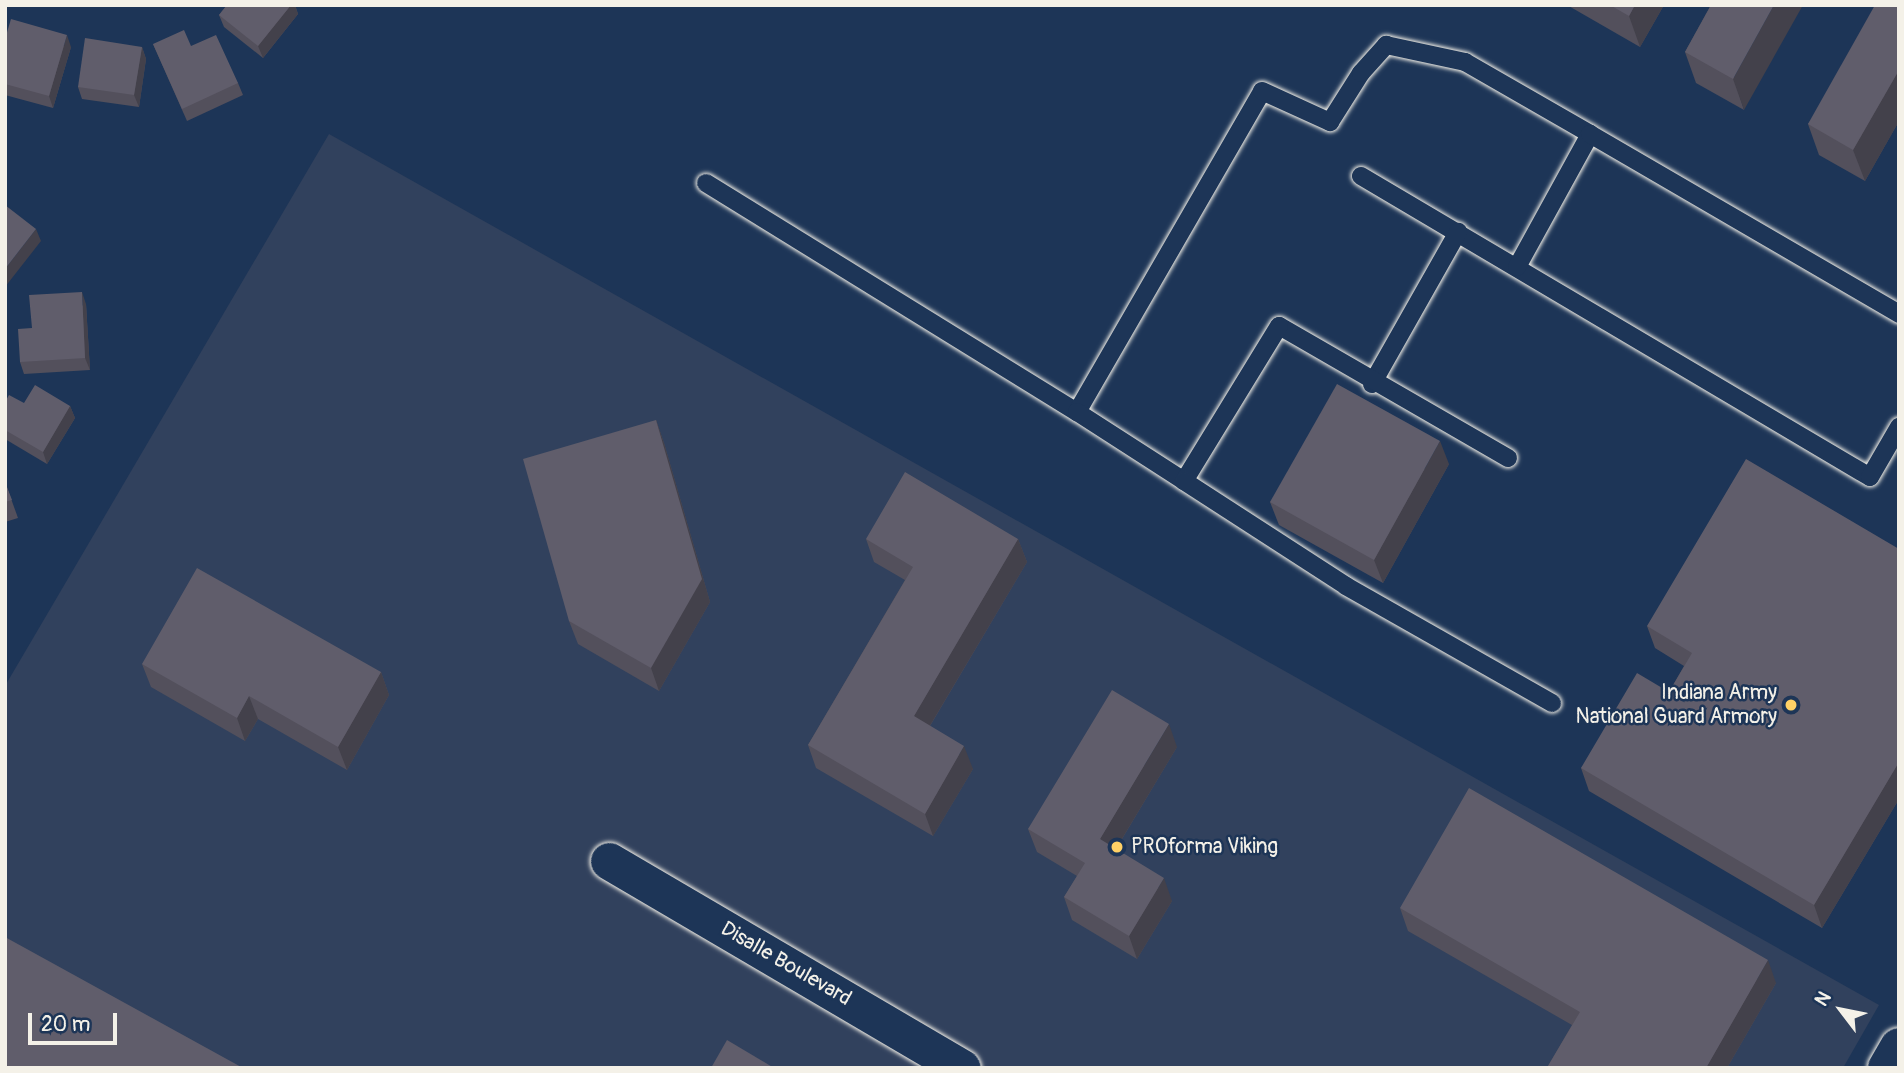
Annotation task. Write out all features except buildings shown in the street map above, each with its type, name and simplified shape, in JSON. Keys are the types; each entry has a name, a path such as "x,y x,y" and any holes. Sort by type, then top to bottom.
{"main road":[{"path":"1887,1068 1899,1047"}],"street":[{"name":"Disalle Boulevard","path":"610,861 961,1068"}],"lane":[{"path":"1077,412 1262,91 1330,122 1361,73 1386,45 1465,62 1899,314"},
{"path":"1517,267 1590,134"},
{"path":"1361,176 1870,477 1899,427"},
{"path":"706,183 1077,412 1346,586 1552,704"},
{"path":"1372,384 1458,232"},
{"path":"1184,481 1279,326 1372,384 1508,458"}],"shaded area":[{"path":"329,134 1879,1005 1843,1068 5,1068 5,686"}],"place":[{"name":"Indiana Army National Guard Armory","path":"1791,705"},
{"name":"PROforma Viking","path":"1117,847"}]}
